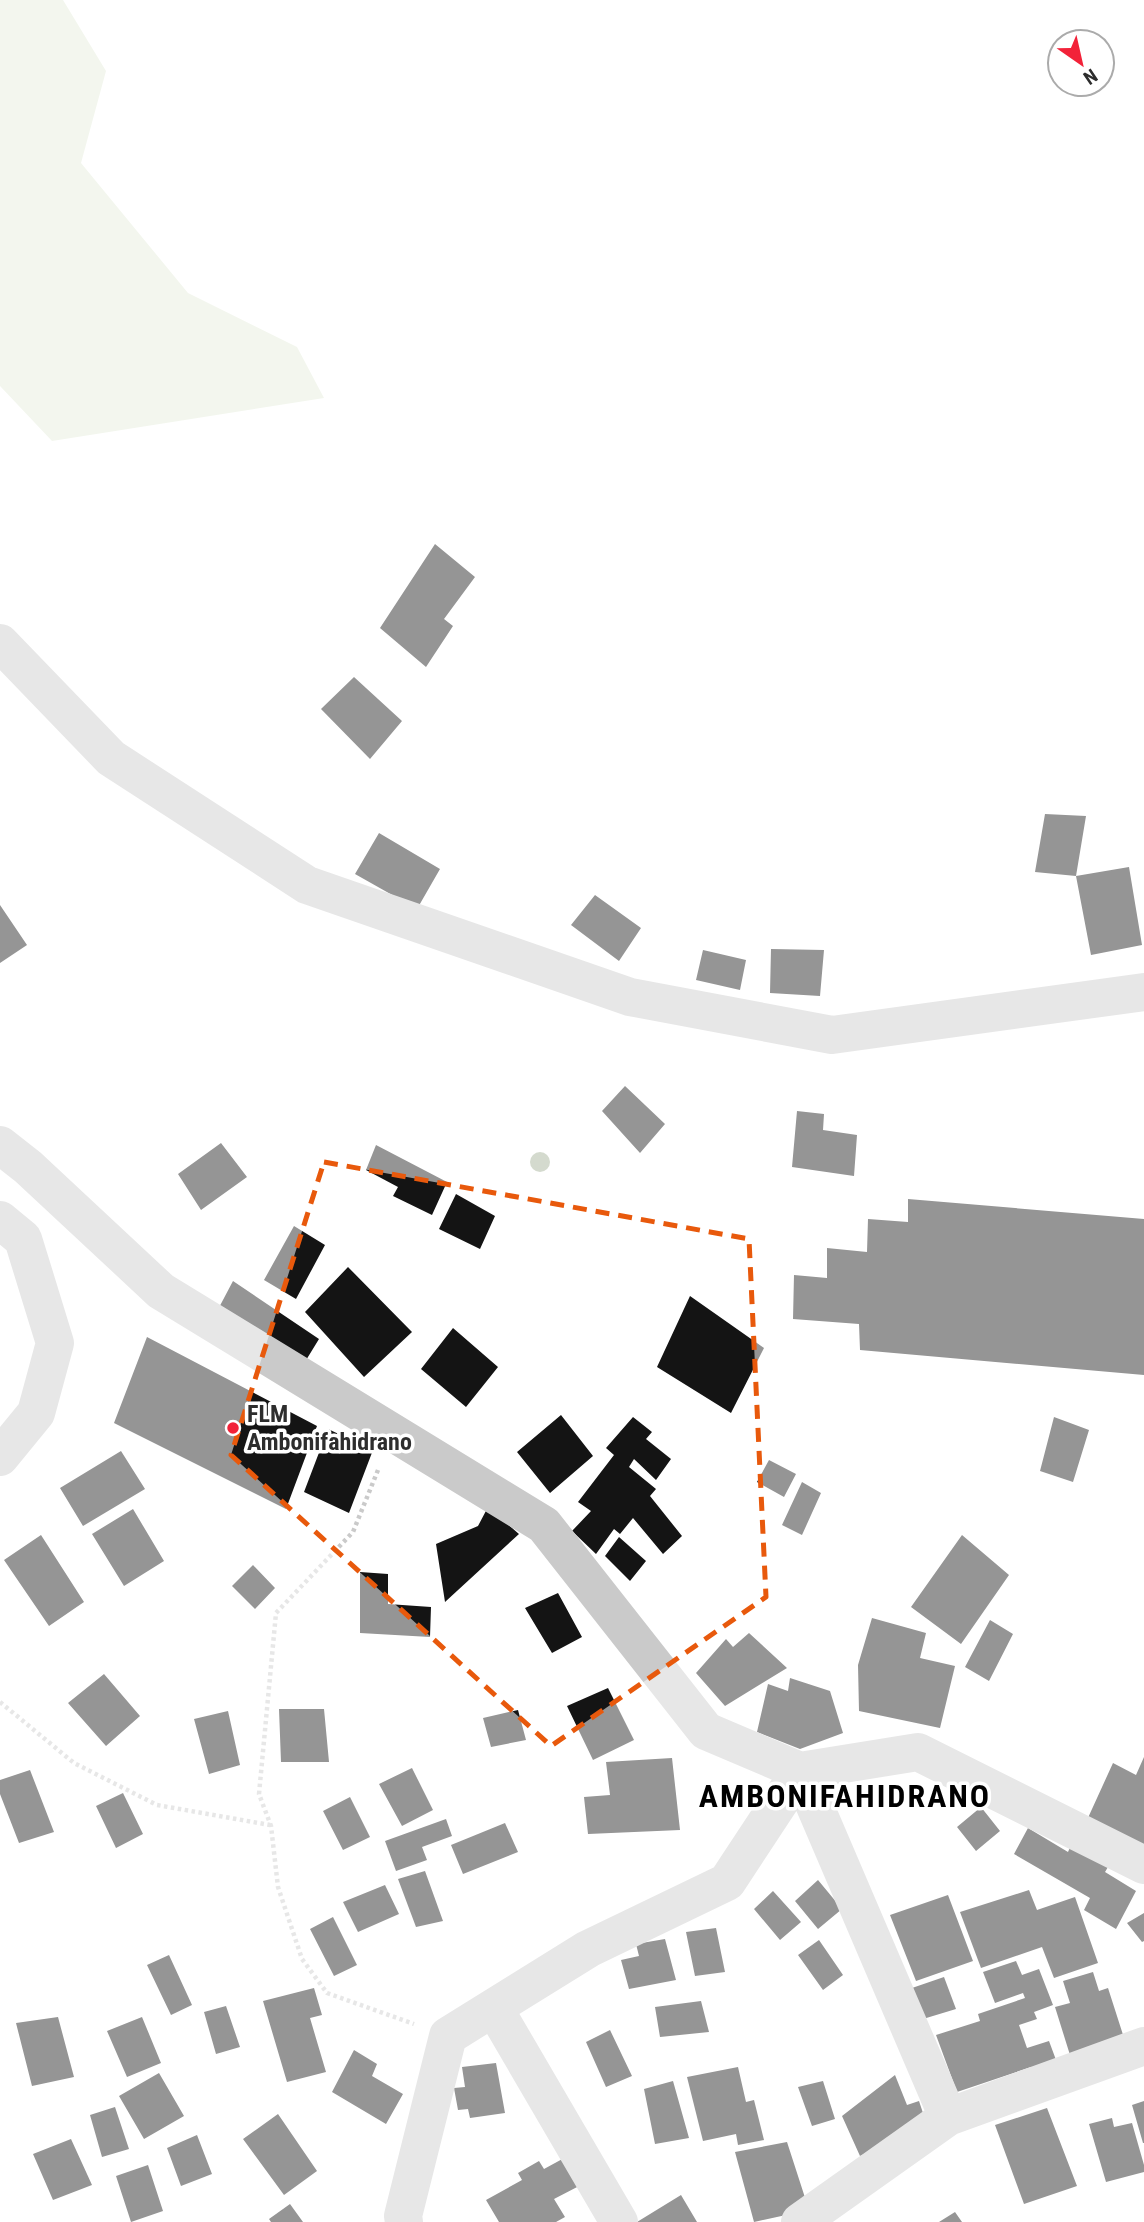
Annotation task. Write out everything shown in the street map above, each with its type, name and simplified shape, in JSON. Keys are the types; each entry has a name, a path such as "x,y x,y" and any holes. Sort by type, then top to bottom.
{"street":[{"path":"0,643 111,758 307,885 630,997 832,1035 1144,992"},
{"path":"0,1145 28,1167 161,1291 544,1525 706,1731 800,1772 918,1752 1144,1865"},
{"path":"0,1220 23,1239 55,1343 36,1413 0,1457"},
{"path":"404,2222 403,2216 448,2036 588,1949 727,1882 800,1772"},
{"path":"800,1772 948,2117"},
{"path":"494,2008 619,2222"},
{"path":"800,2222 948,2117 1144,2046"}],"path":[{"path":"393,1433 353,1532 276,1613 259,1794 271,1826 278,1887 302,1959 327,1993 448,2036"},
{"path":"0,1702 74,1763 157,1805 271,1826"}],"highlighted area":[{"path":"324,1162 749,1239 766,1597 551,1746 231,1455"}],"green space":[{"path":"0,0 63,0 106,71 81,163 188,293 297,347 324,398 52,441 0,386"}],"building":[{"path":"435,544 475,577 444,619 453,626 426,667 380,628"},
{"path":"354,677 402,721 370,759 321,709"},
{"path":"1045,814 1086,816 1076,876 1035,872"},
{"path":"379,833 440,869 417,909 355,874"},
{"path":"1129,867 1142,945 1091,955 1076,876"},
{"path":"595,895 641,928 619,961 571,925"},
{"path":"0,905 27,945 0,963"},
{"path":"771,949 824,950 820,996 770,993"},
{"path":"703,950 746,960 740,990 696,980"},
{"path":"625,1086 665,1124 640,1153 602,1111"},
{"path":"797,1111 824,1114 823,1130 857,1135 854,1176 792,1167"},
{"path":"221,1143 247,1177 201,1210 178,1174"},
{"path":"376,1145 447,1182 432,1215 393,1196 398,1187 366,1170"},
{"path":"456,1194 495,1216 480,1249 439,1229"},
{"path":"908,1199 1144,1219 1144,1375 860,1350 859,1324 793,1319 794,1275 827,1278 827,1248 867,1252 868,1219 908,1222"},
{"path":"294,1226 325,1245 296,1299 264,1280"},
{"path":"348,1267 412,1332 364,1377 305,1312"},
{"path":"233,1281 319,1339 300,1370 214,1317"},
{"path":"690,1296 764,1348 731,1413 657,1367"},
{"path":"453,1328 498,1367 466,1407 421,1369"},
{"path":"147,1337 317,1426 286,1509 114,1423"},
{"path":"561,1415 593,1456 550,1493 517,1452"},
{"path":"633,1417 652,1432 646,1439 671,1459 656,1480 634,1459 629,1467 656,1489 650,1496 682,1536 663,1554 633,1518 620,1534 614,1529 596,1554 572,1531 591,1511 578,1502 614,1455 606,1448"},
{"path":"1054,1417 1089,1430 1073,1482 1040,1471"},
{"path":"328,1429 373,1450 349,1513 304,1492"},
{"path":"121,1451 145,1489 83,1526 60,1488"},
{"path":"769,1460 796,1474 784,1497 757,1482"},
{"path":"802,1482 821,1493 802,1535 782,1525"},
{"path":"488,1507 519,1534 445,1602 436,1544 478,1526"},
{"path":"133,1509 164,1561 124,1586 92,1534"},
{"path":"41,1535 84,1602 49,1626 4,1560"},
{"path":"962,1535 1009,1575 961,1644 911,1607"},
{"path":"619,1537 646,1561 630,1581 605,1556"},
{"path":"253,1565 275,1588 255,1609 232,1586"},
{"path":"360,1572 388,1574 388,1604 431,1607 430,1637 360,1633"},
{"path":"558,1593 582,1637 552,1653 525,1608"},
{"path":"872,1618 926,1633 920,1658 955,1666 940,1728 859,1711 858,1665"},
{"path":"990,1620 1013,1634 989,1681 965,1667"},
{"path":"749,1633 787,1668 725,1706 696,1673 726,1639 733,1647"},
{"path":"104,1674 140,1716 106,1746 68,1703"},
{"path":"790,1678 830,1691 843,1733 800,1749 757,1732 768,1684 788,1691"},
{"path":"608,1688 634,1740 593,1760 567,1706"},
{"path":"279,1709 324,1709 329,1762 281,1762"},
{"path":"518,1710 526,1740 491,1747 483,1718"},
{"path":"228,1711 240,1765 209,1774 194,1719"},
{"path":"1144,1757 1144,1850 1087,1820 1113,1763 1136,1775"},
{"path":"672,1758 680,1830 588,1834 584,1797 610,1795 606,1762"},
{"path":"412,1768 433,1810 402,1826 379,1784"},
{"path":"30,1770 54,1832 19,1843 0,1794 0,1780"},
{"path":"123,1793 143,1834 116,1848 96,1806"},
{"path":"350,1797 370,1837 343,1850 323,1811"},
{"path":"981,1807 1000,1831 976,1851 957,1827"},
{"path":"446,1819 452,1836 422,1847 427,1860 396,1871 385,1841"},
{"path":"505,1823 518,1852 463,1874 451,1845"},
{"path":"1028,1828 1068,1852 1071,1845 1108,1867 1105,1872 1136,1891 1116,1929 1084,1910 1090,1898 1014,1854"},
{"path":"425,1871 443,1921 416,1927 398,1879"},
{"path":"818,1880 842,1909 818,1929 795,1901"},
{"path":"385,1885 399,1914 358,1932 343,1902"},
{"path":"1029,1890 1037,1910 1075,1897 1098,1963 1054,1978 1042,1947 981,1968 960,1912"},
{"path":"773,1891 801,1922 780,1940 754,1909"},
{"path":"948,1895 973,1961 916,1981 890,1915"},
{"path":"1144,1913 1144,1941 1142,1942 1127,1923"},
{"path":"333,1917 357,1965 334,1976 310,1929"},
{"path":"716,1928 725,1972 695,1976 686,1932"},
{"path":"665,1939 676,1980 629,1989 621,1960 639,1956 636,1944"},
{"path":"819,1940 843,1975 823,1990 798,1955"},
{"path":"169,1955 192,2005 171,2015 147,1965"},
{"path":"1016,1961 1022,1975 1039,1969 1053,2005 1034,2012 1037,2019 1019,2025 1027,2048 1049,2041 1059,2068 1031,2067 957,2092 936,2035 980,2021 978,2014 1025,1998 1023,1993 995,2003 983,1972"},
{"path":"1093,1972 1099,1991 1108,1988 1125,2041 1070,2055 1055,2007 1070,2003 1063,1981"},
{"path":"944,1977 956,2009 923,2019 912,1988"},
{"path":"314,1988 322,2015 310,2018 326,2072 287,2082 263,2001"},
{"path":"701,2001 709,2032 660,2037 655,2007"},
{"path":"226,2006 240,2047 216,2054 204,2012"},
{"path":"58,2017 74,2077 32,2086 16,2023"},
{"path":"142,2017 161,2063 127,2077 107,2031"},
{"path":"610,2030 632,2076 606,2087 586,2042"},
{"path":"354,2050 377,2064 372,2076 403,2094 386,2124 332,2092"},
{"path":"496,2063 505,2113 470,2118 468,2109 458,2110 454,2088 465,2087 462,2067"},
{"path":"738,2067 746,2102 754,2100 764,2140 738,2145 736,2134 703,2141 687,2077"},
{"path":"159,2073 184,2116 144,2139 119,2096"},
{"path":"895,2075 907,2105 919,2101 927,2125 860,2156 842,2116"},
{"path":"673,2081 689,2138 655,2144 644,2089"},
{"path":"823,2081 835,2119 812,2126 798,2087"},
{"path":"1144,2101 1144,2143 1143,2143 1132,2105"},
{"path":"115,2107 129,2149 102,2157 90,2115"},
{"path":"1047,2108 1077,2186 1024,2204 995,2125"},
{"path":"278,2114 317,2171 284,2195 243,2139"},
{"path":"1112,2118 1114,2127 1132,2123 1144,2172 1106,2182 1089,2124"},
{"path":"197,2135 212,2174 181,2186 167,2148"},
{"path":"71,2139 92,2185 53,2200 33,2154"},
{"path":"787,2142 809,2210 754,2222 735,2152"},
{"path":"566,2157 581,2185 554,2199 565,2217 556,2222 499,2222 486,2200 522,2180 518,2173 539,2161 544,2169"},
{"path":"148,2165 163,2211 131,2222 116,2176"},
{"path":"681,2195 697,2222 637,2222"},
{"path":"290,2204 303,2222 271,2222 269,2219"},
{"path":"955,2212 962,2222 939,2222"}],"place":[{"name":"FLM Ambonifahidrano","path":"233,1428"}],"district":[{"name":"AMBONIFAHIDRANO","path":"845,1796"}]}
